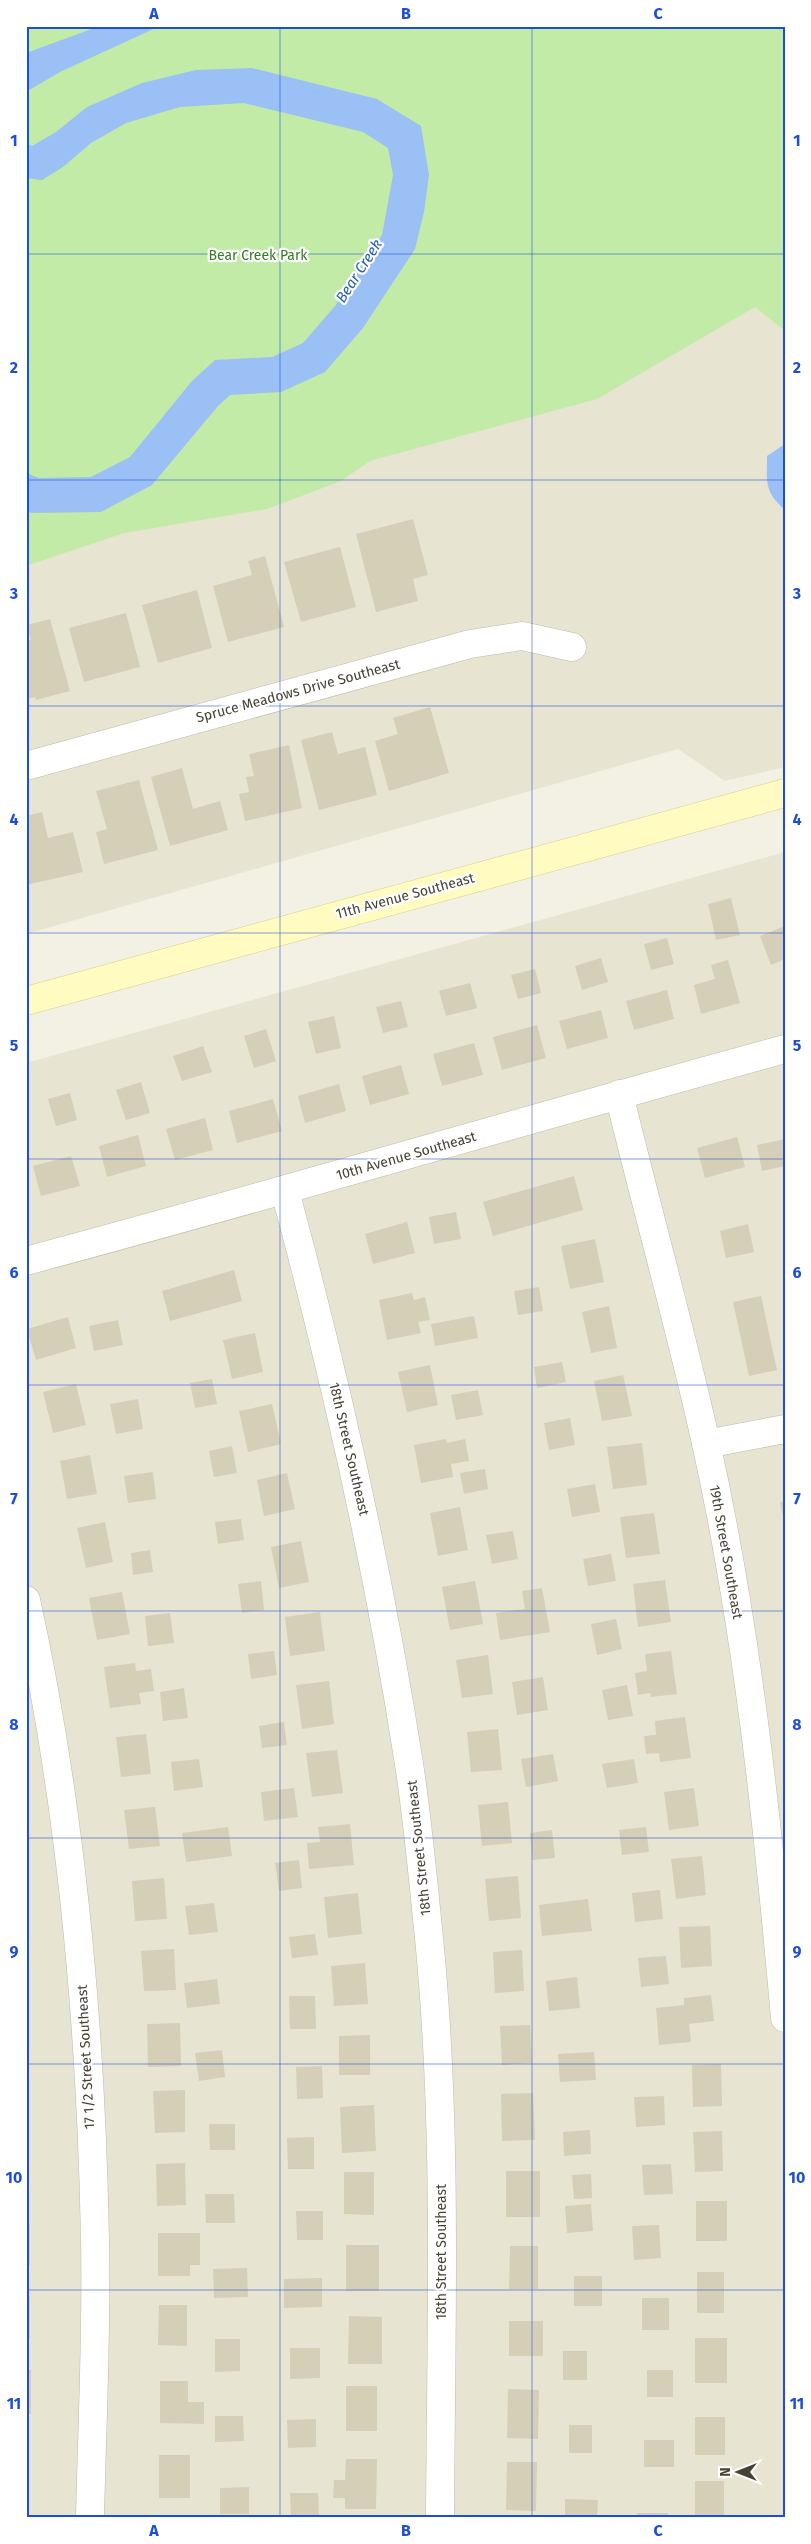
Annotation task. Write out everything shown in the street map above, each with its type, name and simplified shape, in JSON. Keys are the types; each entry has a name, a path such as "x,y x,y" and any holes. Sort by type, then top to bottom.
{"main road":[{"name":"11th Avenue Southeast","path":"26,1001 785,793"}],"street":[{"name":"Spruce Meadows Drive Southeast","path":"26,766 470,644 522,636 572,647"},
{"name":"10th Avenue Southeast","path":"26,1261 285,1191 619,1094 785,1049"},
{"name":"19th Street Southeast","path":"619,1094 706,1444 741,1634 764,1807 785,2018"},
{"name":"18th Street Southeast","path":"285,1191 349,1443 379,1590 410,1768 429,1942 439,2110 442,2278 440,2518"},
{"path":"706,1444 785,1429"},
{"name":"17 1/2 Street Southeast","path":"26,1600 38,1656 74,1892 84,2003 95,2241 90,2518"}],"shaded area":[{"path":"785,289 785,767 725,781 678,749 26,934 26,556"},
{"path":"785,852 785,2518 26,2518 26,1063"}],"green space":[{"name":"Bear Creek Park","path":"26,26 785,26 785,331 755,307 597,399 370,461 341,481 267,509 124,533 26,566"}],"water":[{"path":"100,26 160,26 60,72 26,92 26,53"},
{"name":"Bear Creek","path":"252,68 377,99 421,126 429,175 424,212 415,249 363,328 325,372 281,392 230,395 218,406 152,485 101,512 32,513 26,511 26,473 39,478 91,477 130,457 192,381 215,360 272,357 303,343 335,306 382,235 393,175 388,148 363,132 244,103 180,107 126,123 91,143 63,167 42,180 26,178 26,143 32,146 56,132 87,107 142,83 196,70"},
{"path":"785,444 784,509 773,497 768,486 767,456"}],"building":[{"path":"413,519 428,575 413,579 418,601 376,612 356,534"},
{"path":"340,547 356,607 301,622 284,562"},
{"path":"265,556 284,627 228,642 213,586 252,575 248,561"},
{"path":"197,590 212,648 158,663 142,605"},
{"path":"126,613 140,667 84,682 69,628"},
{"path":"50,619 70,691 36,700 35,697 26,699 26,641 31,640 27,625"},
{"path":"430,707 449,773 389,791 375,741 398,734 393,718"},
{"path":"332,732 338,754 365,747 377,795 319,810 301,740"},
{"path":"289,745 302,808 245,821 239,794 249,792 246,777 254,776 249,754"},
{"path":"182,768 193,809 220,801 228,830 170,846 151,777"},
{"path":"139,780 158,850 104,864 96,832 107,829 96,791"},
{"path":"42,812 48,838 73,832 83,872 26,885 26,816"},
{"path":"731,898 740,935 716,940 708,904"},
{"path":"785,926 785,959 771,965 760,936"},
{"path":"667,938 674,964 651,970 644,944"},
{"path":"601,958 608,982 582,990 575,966"},
{"path":"728,960 740,1003 701,1014 694,985 715,979 711,965"},
{"path":"535,969 541,993 518,999 511,975"},
{"path":"470,983 477,1008 446,1016 439,991"},
{"path":"667,990 674,1019 634,1030 626,1001"},
{"path":"401,1001 408,1027 383,1033 376,1007"},
{"path":"601,1010 608,1038 567,1049 559,1021"},
{"path":"334,1016 341,1048 316,1054 308,1022"},
{"path":"537,1025 546,1058 502,1070 493,1037"},
{"path":"266,1029 276,1061 254,1068 244,1036"},
{"path":"474,1043 483,1075 442,1086 433,1054"},
{"path":"203,1046 212,1072 182,1081 173,1056"},
{"path":"401,1065 409,1094 370,1105 362,1076"},
{"path":"141,1082 150,1113 126,1120 116,1090"},
{"path":"339,1084 346,1111 305,1123 298,1096"},
{"path":"70,1093 77,1120 56,1126 48,1099"},
{"path":"273,1099 282,1131 237,1143 229,1111"},
{"path":"205,1118 213,1150 175,1160 166,1129"},
{"path":"138,1135 146,1166 107,1177 99,1146"},
{"path":"737,1137 745,1167 705,1178 697,1148"},
{"path":"785,1139 785,1166 762,1171 757,1145"},
{"path":"71,1156 80,1186 41,1196 33,1166"},
{"path":"574,1176 583,1210 493,1236 483,1202"},
{"path":"456,1212 461,1239 434,1244 429,1217"},
{"path":"407,1222 415,1253 373,1264 365,1234"},
{"path":"748,1224 754,1252 726,1258 720,1231"},
{"path":"595,1239 604,1282 570,1289 561,1246"},
{"path":"234,1270 242,1301 170,1321 162,1291"},
{"path":"539,1287 543,1311 518,1315 514,1291"},
{"path":"412,1293 414,1300 425,1297 430,1320 418,1322 421,1333 387,1340 379,1300"},
{"path":"761,1296 777,1370 749,1376 733,1302"},
{"path":"609,1306 617,1348 591,1353 582,1312"},
{"path":"474,1316 478,1338 435,1346 431,1324"},
{"path":"68,1317 76,1348 36,1360 27,1329"},
{"path":"118,1320 123,1345 94,1351 89,1326"},
{"path":"255,1333 263,1372 232,1379 223,1340"},
{"path":"562,1362 566,1382 537,1388 534,1367"},
{"path":"430,1365 438,1405 407,1412 398,1372"},
{"path":"623,1375 632,1416 602,1421 594,1381"},
{"path":"212,1379 217,1404 195,1408 190,1383"},
{"path":"76,1384 86,1425 53,1433 43,1392"},
{"path":"478,1390 483,1415 456,1420 451,1395"},
{"path":"138,1399 143,1429 116,1434 110,1404"},
{"path":"272,1404 281,1444 248,1452 239,1411"},
{"path":"570,1418 575,1445 549,1450 544,1423"},
{"path":"446,1439 447,1443 465,1439 469,1461 451,1464 453,1477 421,1483 414,1445"},
{"path":"642,1443 647,1485 613,1489 607,1447"},
{"path":"232,1446 237,1473 214,1477 209,1451"},
{"path":"90,1455 97,1494 67,1499 60,1461"},
{"path":"485,1469 488,1489 464,1494 460,1473"},
{"path":"153,1472 156,1499 128,1503 124,1476"},
{"path":"287,1473 295,1509 264,1516 257,1480"},
{"path":"595,1484 600,1512 572,1517 567,1489"},
{"path":"785,1501 785,1521 784,1521 780,1502"},
{"path":"460,1507 468,1550 438,1556 430,1513"},
{"path":"654,1513 660,1554 626,1558 620,1517"},
{"path":"241,1519 244,1540 218,1544 215,1522"},
{"path":"105,1522 113,1562 86,1568 77,1528"},
{"path":"513,1531 518,1559 492,1564 486,1535"},
{"path":"301,1541 309,1582 279,1588 271,1547"},
{"path":"150,1550 153,1572 133,1575 131,1553"},
{"path":"611,1554 616,1581 588,1586 583,1559"},
{"path":"665,1580 671,1622 638,1627 633,1584"},
{"path":"261,1581 264,1610 242,1613 238,1584"},
{"path":"475,1581 483,1624 450,1630 442,1587"},
{"path":"542,1588 550,1632 500,1640 496,1613 525,1609 522,1591"},
{"path":"122,1592 130,1634 97,1640 89,1598"},
{"path":"320,1612 325,1651 290,1656 285,1617"},
{"path":"170,1613 174,1643 148,1646 145,1616"},
{"path":"616,1619 622,1649 597,1655 591,1624"},
{"path":"274,1651 277,1675 251,1679 248,1654"},
{"path":"671,1651 677,1694 651,1697 650,1693 638,1695 635,1673 647,1671 645,1654"},
{"path":"488,1655 493,1694 462,1698 456,1660"},
{"path":"135,1663 136,1671 151,1669 154,1691 139,1693 141,1704 110,1708 104,1667"},
{"path":"543,1677 548,1710 517,1715 512,1682"},
{"path":"329,1681 334,1724 302,1729 296,1685"},
{"path":"627,1685 633,1716 608,1720 602,1690"},
{"path":"184,1688 188,1718 163,1721 160,1692"},
{"path":"685,1717 691,1758 660,1762 659,1753 646,1754 644,1736 656,1735 655,1721"},
{"path":"284,1722 287,1745 262,1748 259,1726"},
{"path":"498,1729 502,1770 471,1772 467,1732"},
{"path":"146,1734 151,1774 121,1777 116,1737"},
{"path":"337,1750 343,1793 312,1797 306,1753"},
{"path":"553,1754 558,1781 526,1787 521,1759"},
{"path":"199,1759 203,1787 174,1791 171,1762"},
{"path":"634,1759 638,1783 607,1788 602,1764"},
{"path":"294,1788 298,1817 264,1821 261,1792"},
{"path":"694,1788 699,1826 669,1830 664,1792"},
{"path":"508,1802 512,1843 482,1846 478,1805"},
{"path":"155,1807 160,1846 129,1849 124,1810"},
{"path":"350,1824 354,1865 309,1869 307,1843 320,1842 318,1827"},
{"path":"228,1827 232,1856 186,1862 182,1833"},
{"path":"646,1827 649,1852 622,1855 619,1830"},
{"path":"552,1830 555,1858 532,1860 530,1833"},
{"path":"702,1856 706,1895 676,1899 671,1859"},
{"path":"299,1860 302,1888 279,1891 275,1863"},
{"path":"518,1876 521,1918 489,1921 485,1879"},
{"path":"164,1878 167,1919 135,1921 132,1881"},
{"path":"660,1890 663,1919 635,1922 632,1893"},
{"path":"358,1893 362,1934 328,1938 324,1897"},
{"path":"588,1899 592,1931 542,1936 539,1905"},
{"path":"214,1903 218,1932 189,1935 185,1906"},
{"path":"710,1926 712,1966 681,1968 679,1927"},
{"path":"315,1934 318,1955 292,1958 289,1937"},
{"path":"174,1949 176,1990 144,1991 141,1951"},
{"path":"522,1950 524,1991 495,1993 493,1952"},
{"path":"666,1956 669,1984 641,1987 638,1958"},
{"path":"365,1963 368,2004 334,2006 331,1966"},
{"path":"577,1977 580,2008 549,2011 546,1981"},
{"path":"217,1979 220,2004 187,2008 184,1983"},
{"path":"711,1995 714,2021 689,2024 691,2042 659,2045 656,2008 684,2005 684,1998"},
{"path":"289,1996 315,1996 316,2029 290,2029"},
{"path":"180,2023 181,2066 148,2067 147,2024"},
{"path":"530,2025 532,2063 502,2065 500,2026"},
{"path":"370,2035 370,2075 339,2075 339,2036"},
{"path":"222,2050 225,2077 199,2081 195,2053"},
{"path":"594,2052 596,2080 560,2082 558,2054"},
{"path":"721,2064 722,2106 693,2107 692,2065"},
{"path":"322,2066 323,2098 297,2099 296,2067"},
{"path":"185,2090 185,2132 155,2133 153,2091"},
{"path":"533,2093 535,2140 502,2141 501,2094"},
{"path":"664,2096 665,2125 636,2127 634,2097"},
{"path":"374,2105 376,2151 342,2153 340,2107"},
{"path":"209,2124 235,2124 235,2150 210,2150"},
{"path":"590,2130 591,2154 564,2156 563,2132"},
{"path":"722,2131 723,2171 695,2172 693,2132"},
{"path":"314,2137 314,2169 288,2169 287,2138"},
{"path":"185,2163 186,2205 157,2206 156,2164"},
{"path":"671,2164 673,2194 644,2195 642,2165"},
{"path":"506,2171 540,2171 540,2217 506,2217"},
{"path":"344,2172 374,2172 374,2215 344,2214"},
{"path":"591,2174 592,2198 574,2199 572,2175"},
{"path":"205,2194 234,2194 235,2223 206,2223"},
{"path":"696,2201 727,2201 727,2241 696,2241"},
{"path":"591,2204 593,2231 567,2233 565,2206"},
{"path":"296,2211 323,2211 323,2240 297,2240"},
{"path":"26,2224 30,2224 30,2265 26,2265"},
{"path":"659,2225 661,2258 634,2260 632,2226"},
{"path":"158,2233 200,2233 200,2265 190,2265 190,2276 158,2276"},
{"path":"346,2245 379,2245 379,2291 346,2291"},
{"path":"510,2246 538,2246 538,2289 509,2289"},
{"path":"247,2268 248,2297 214,2298 213,2269"},
{"path":"697,2272 724,2272 724,2313 697,2313"},
{"path":"574,2276 602,2276 602,2306 574,2306"},
{"path":"322,2278 322,2307 284,2308 284,2279"},
{"path":"26,2296 30,2296 30,2338 26,2338"},
{"path":"642,2298 669,2298 669,2330 642,2330"},
{"path":"159,2305 187,2305 187,2346 158,2345"},
{"path":"349,2316 382,2317 382,2364 348,2364"},
{"path":"509,2321 543,2321 543,2356 509,2356"},
{"path":"695,2338 727,2338 727,2383 695,2383"},
{"path":"215,2339 240,2339 240,2371 215,2372"},
{"path":"290,2348 320,2348 320,2378 290,2379"},
{"path":"563,2351 587,2351 587,2380 563,2380"},
{"path":"26,2370 31,2370 31,2414 26,2414"},
{"path":"647,2370 673,2370 673,2397 647,2397"},
{"path":"160,2381 188,2381 188,2402 204,2402 204,2424 160,2423"},
{"path":"346,2386 377,2386 377,2431 346,2431"},
{"path":"508,2389 539,2390 538,2439 507,2438"},
{"path":"215,2416 243,2416 244,2441 215,2442"},
{"path":"695,2417 725,2417 725,2455 695,2455"},
{"path":"316,2419 316,2447 288,2448 287,2420"},
{"path":"569,2425 592,2425 592,2453 569,2453"},
{"path":"644,2440 674,2440 674,2467 644,2467"},
{"path":"159,2455 190,2455 190,2498 159,2498"},
{"path":"346,2459 377,2459 376,2509 345,2509 345,2498 333,2498 334,2480 345,2480"},
{"path":"507,2462 537,2462 536,2511 506,2510"},
{"path":"695,2481 724,2481 724,2518 695,2518"},
{"path":"249,2487 249,2514 220,2514 220,2488"},
{"path":"290,2493 318,2493 319,2518 291,2518"},
{"path":"565,2499 598,2500 597,2518 565,2518"},
{"path":"637,2513 668,2513 668,2518 637,2518"}]}
